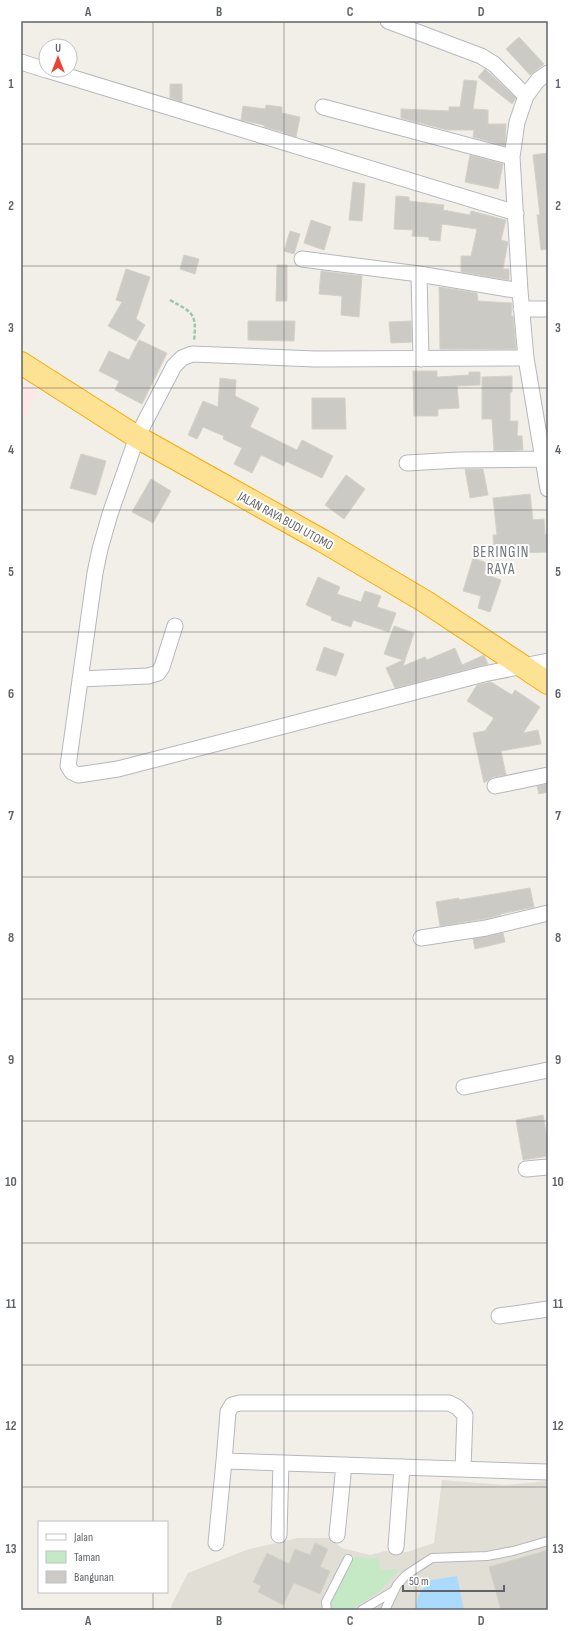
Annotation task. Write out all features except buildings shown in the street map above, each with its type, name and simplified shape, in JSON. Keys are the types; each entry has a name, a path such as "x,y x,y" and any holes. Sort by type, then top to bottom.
{"highway":[{"name":"JALAN RAYA BUDI UTOMO","path":"22,366 137,437 323,540 426,602 548,683"}],"street":[{"path":"388,21 481,56 494,64 526,96"},
{"path":"21,62 38,67"},
{"path":"548,73 538,80 526,96 517,122 512,157 521,309 526,358 542,418 542,459 548,489"},
{"path":"72,78 516,213"},
{"path":"323,107 512,157"},
{"path":"302,259 418,274 520,291"},
{"path":"418,274 421,359"},
{"path":"521,309 548,310"},
{"path":"526,358 315,359 192,354 182,358 174,366 137,437 110,514 100,548 95,573 68,766 72,772 78,775 118,769 476,676 548,661"},
{"path":"407,463 459,460 542,459"},
{"path":"80,679 148,676 158,673 162,667 175,626"},
{"path":"495,786 548,775"},
{"path":"421,938 486,928 548,913"},
{"path":"464,1087 548,1070"},
{"path":"526,1170 548,1167"},
{"path":"499,1316 548,1309"},
{"path":"216,1543 228,1412 232,1405 240,1403 449,1403 457,1407 465,1415 463,1470"},
{"path":"224,1461 548,1472"},
{"path":"279,1535 281,1463"},
{"path":"337,1535 344,1465"},
{"path":"396,1547 402,1467"}],"lane":[{"path":"385,1610 392,1592 406,1575 432,1558 487,1556 513,1551 548,1541"},
{"path":"327,1610 326,1602 348,1559"},
{"path":"362,1610 392,1592"}],"path":[{"path":"170,300 190,312 196,323 192,354"}],"shaded area":[{"path":"21,382 39,392 21,424"},
{"path":"442,1480 504,1485 548,1481 548,1610 171,1610 171,1606 188,1573 249,1549 298,1538 329,1538 342,1548 370,1555 385,1551 407,1552 434,1543"}],"green space":[{"path":"356,1557 370,1559 379,1558 379,1566 382,1570 399,1569 380,1591 351,1610 331,1610 330,1604 351,1559"}],"water":[{"path":"457,1576 464,1610 415,1610 419,1594 431,1580"}],"district":[{"name":"BERINGIN RAYA","path":"501,560"}]}
